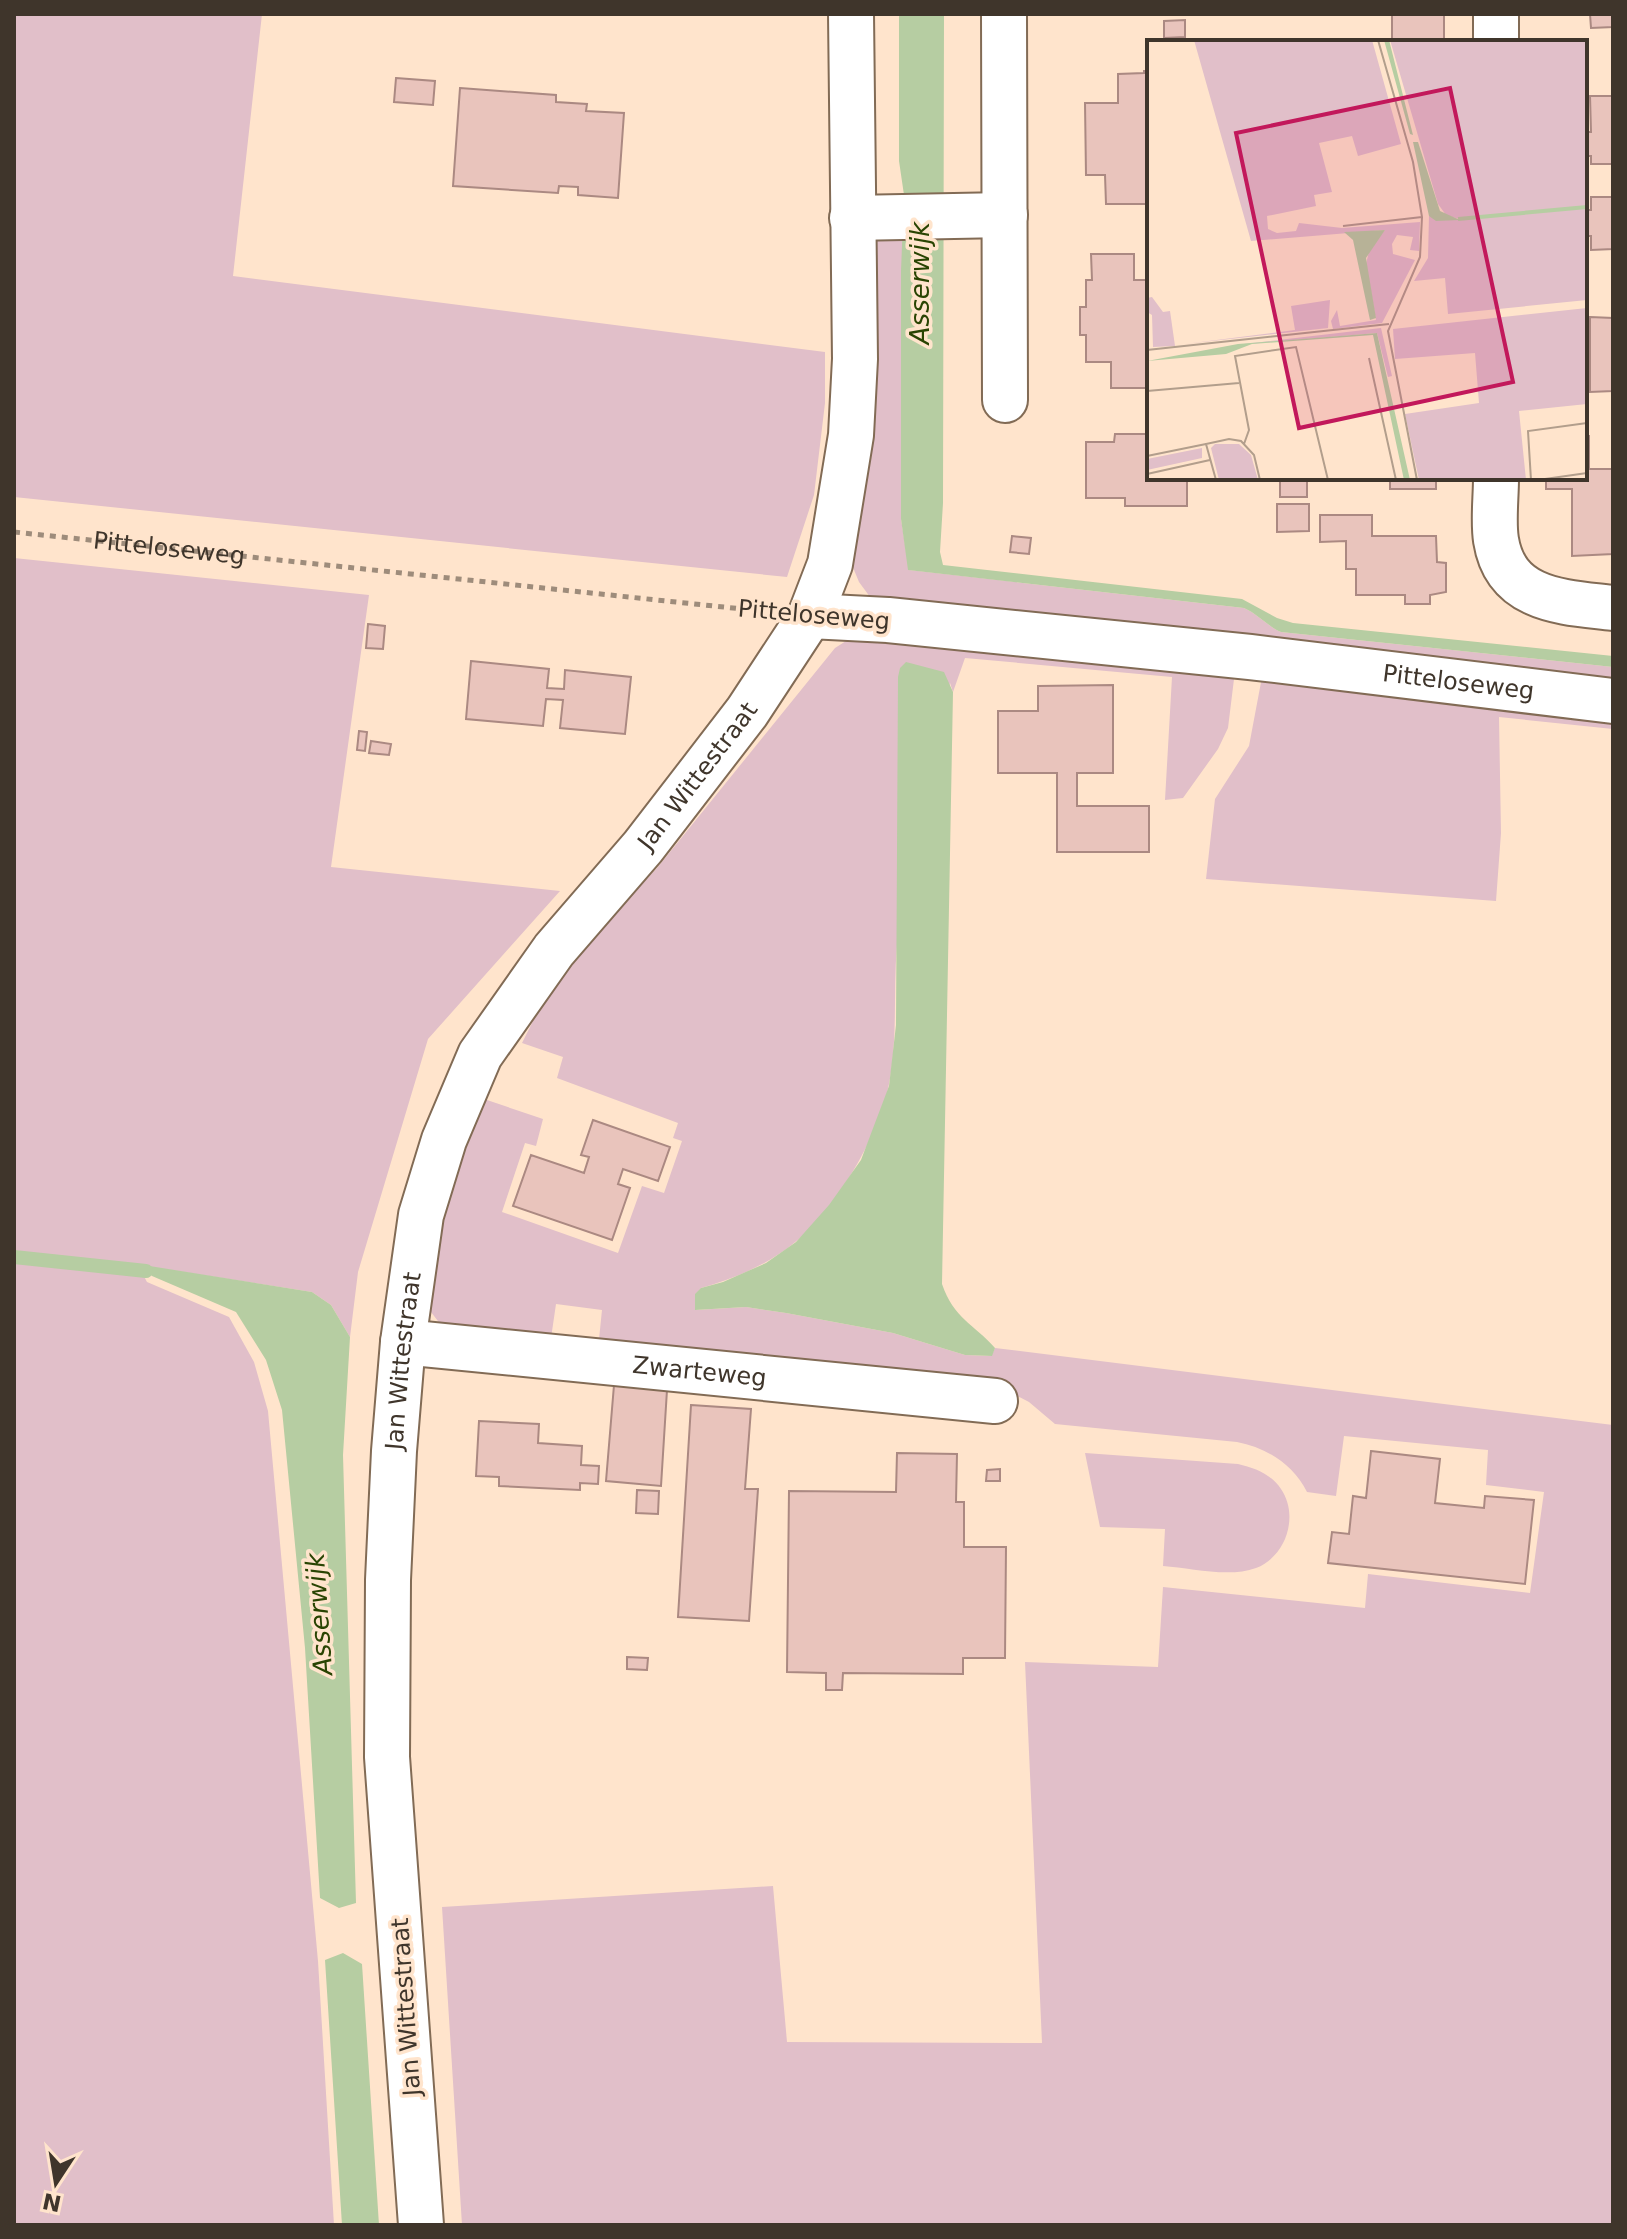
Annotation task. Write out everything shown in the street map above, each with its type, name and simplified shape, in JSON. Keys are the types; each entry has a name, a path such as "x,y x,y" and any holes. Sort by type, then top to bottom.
{"street":[{"path":"810,616 830,564 851,435 867,217 851,14"},
{"path":"1004,14 984,215 1005,400"},
{"path":"1496,14 1496,40"},
{"path":"867,217 984,215"},
{"path":"1496,480 1496,541 1507,569 1525,591 1555,601 1613,608"},
{"name":"Pitteloseweg","path":"810,616 888,620 1250,657 1613,701"},
{"name":"Jan Wittestraat","path":"421,2225 387,1757 388,1580 394,1451 403,1342 421,1215 444,1140 480,1055 554,950 643,847 747,712 810,616"},
{"name":"Zwarteweg","path":"403,1342 995,1401"}],"path":[{"name":"Pitteloseweg","path":"14,532 810,616"}],"shaded area":[{"path":"14,14 262,14 233,276 825,352 825,403 814,495 787,577 14,497"},
{"path":"903,231 901,519 909,570 1244,608 1281,632 1613,667 1613,693 873,601 859,582 852,565 874,234"},
{"path":"14,558 369,595 331,867 560,891 428,1039 358,1272 350,1337 331,1305 312,1292 138,1265 147,1282 229,1317 254,1362 268,1411 318,1961 334,2225 14,2225"},
{"path":"857,634 1232,670 1234,679 1228,728 1218,749 1183,798 1165,800 1172,677 965,658 953,692 950,683 900,924 892,1067 876,1126 853,1171 825,1212 809,1229 784,1251 761,1265 701,1288 696,1310 746,1307 786,1313 893,1333 965,1355 991,1356 995,1348 1613,1425 1613,2225 462,2225 442,1907 773,1886 787,2042 1042,2043 1025,1662 1158,1667 1163,1587 1365,1608 1368,1574 1530,1593 1544,1492 1486,1485 1488,1450 1344,1436 1336,1496 1307,1492 1287,1465 1269,1453 1248,1445 1055,1424 1029,1402 1006,1390 598,1349 602,1310 556,1304 550,1345 441,1325 431,1312 426,1299 436,1220 479,1100 543,1119 536,1146 525,1143 502,1212 618,1253 642,1186 664,1193 682,1141 673,1138 678,1123 557,1078 563,1057 522,1043 533,1021 585,945 657,868 835,648"},
{"path":"1262,677 1613,710 1613,729 1499,717 1501,833 1496,901 1206,879 1215,799 1249,746"},
{"path":"1085,1453 1238,1464 1256,1470 1277,1484 1286,1499 1289,1511 1287,1534 1276,1554 1267,1562 1245,1571 1163,1566 1165,1529 1100,1527"}],"water":[{"name":"Asserwijk","path":"899,14 944,14 943,503 940,552 943,565 1242,599 1293,623 1613,656 1613,667 1281,632 1244,608 908,570 901,519 904,195 899,161"},
{"path":"906,662 944,672 953,692 942,1284 958,1313 995,1348 992,1356 965,1355 893,1333 786,1313 746,1307 695,1310 695,1294 701,1288 766,1263 796,1242 829,1205 861,1160 889,1086 896,1025 898,677 900,668"},
{"name":"Asserwijk","path":"137,1264 312,1292 331,1305 350,1337 343,1455 356,1903 339,1908 320,1898 305,1648 282,1410 266,1360 236,1312 152,1276"},
{"path":"343,1953 362,1964 379,2225 342,2225 325,1960"}],"building":[{"path":"1392,14 1444,14 1444,40 1392,40"},
{"path":"1590,14 1613,14 1613,27 1591,28"},
{"path":"1185,20 1185,37 1164,38 1164,21"},
{"path":"1147,71 1147,204 1106,204 1105,175 1086,175 1085,103 1118,103 1118,74"},
{"path":"396,78 435,81 433,105 394,102"},
{"path":"460,88 556,95 556,102 587,104 586,111 624,113 618,198 578,195 578,187 559,186 558,193 453,186"},
{"path":"1590,96 1613,96 1613,164 1591,164 1591,156 1587,156 1587,132 1591,132"},
{"path":"1591,197 1613,197 1613,249 1591,250 1591,236 1587,236 1587,210 1591,210"},
{"path":"1091,254 1134,254 1134,280 1147,280 1147,388 1111,388 1111,362 1086,362 1086,335 1080,335 1080,307 1086,307 1086,280 1092,280"},
{"path":"1590,317 1613,318 1613,391 1590,392"},
{"path":"1115,434 1147,434 1147,480 1187,480 1187,506 1125,506 1125,498 1086,498 1086,442 1114,442"},
{"path":"1589,436 1589,469 1613,469 1613,554 1572,556 1572,489 1546,489 1546,480 1587,480"},
{"path":"1280,480 1307,480 1307,497 1280,497"},
{"path":"1390,480 1436,480 1436,489 1390,489"},
{"path":"1277,504 1309,504 1309,531 1277,532"},
{"path":"1320,515 1372,515 1372,536 1436,536 1437,562 1446,563 1446,592 1430,595 1430,604 1405,604 1405,595 1356,595 1356,569 1346,569 1346,541 1320,542"},
{"path":"1012,536 1031,538 1029,554 1010,552"},
{"path":"368,624 385,626 383,649 366,648"},
{"path":"471,661 549,669 547,688 564,689 565,670 631,677 625,734 560,728 563,700 546,699 543,726 466,719"},
{"path":"1113,685 1113,773 1077,773 1077,806 1149,806 1149,852 1057,852 1057,773 998,773 998,711 1038,711 1038,686"},
{"path":"359,731 367,732 365,751 357,750"},
{"path":"371,741 391,744 389,755 369,753"},
{"path":"593,1120 670,1147 658,1181 623,1169 618,1184 630,1188 612,1240 513,1206 531,1155 584,1173 589,1157 581,1155"},
{"path":"614,1385 667,1390 661,1486 606,1481"},
{"path":"691,1405 751,1409 745,1489 758,1489 749,1621 678,1617"},
{"path":"479,1421 539,1424 538,1443 582,1446 581,1465 599,1466 598,1484 580,1483 580,1490 499,1486 499,1477 476,1476"},
{"path":"1371,1451 1440,1459 1435,1503 1484,1508 1485,1496 1534,1500 1525,1584 1328,1563 1332,1532 1349,1534 1353,1496 1366,1498"},
{"path":"897,1453 957,1454 956,1502 964,1502 964,1547 1006,1547 1005,1658 963,1658 963,1674 843,1673 842,1690 826,1690 826,1673 787,1672 789,1491 896,1492"},
{"path":"1000,1469 1000,1481 986,1481 987,1470"},
{"path":"637,1490 659,1491 658,1514 636,1513"},
{"path":"627,1657 648,1658 647,1670 627,1669"}],"waterway":[{"path":"14,1257 146,1271"}]}
